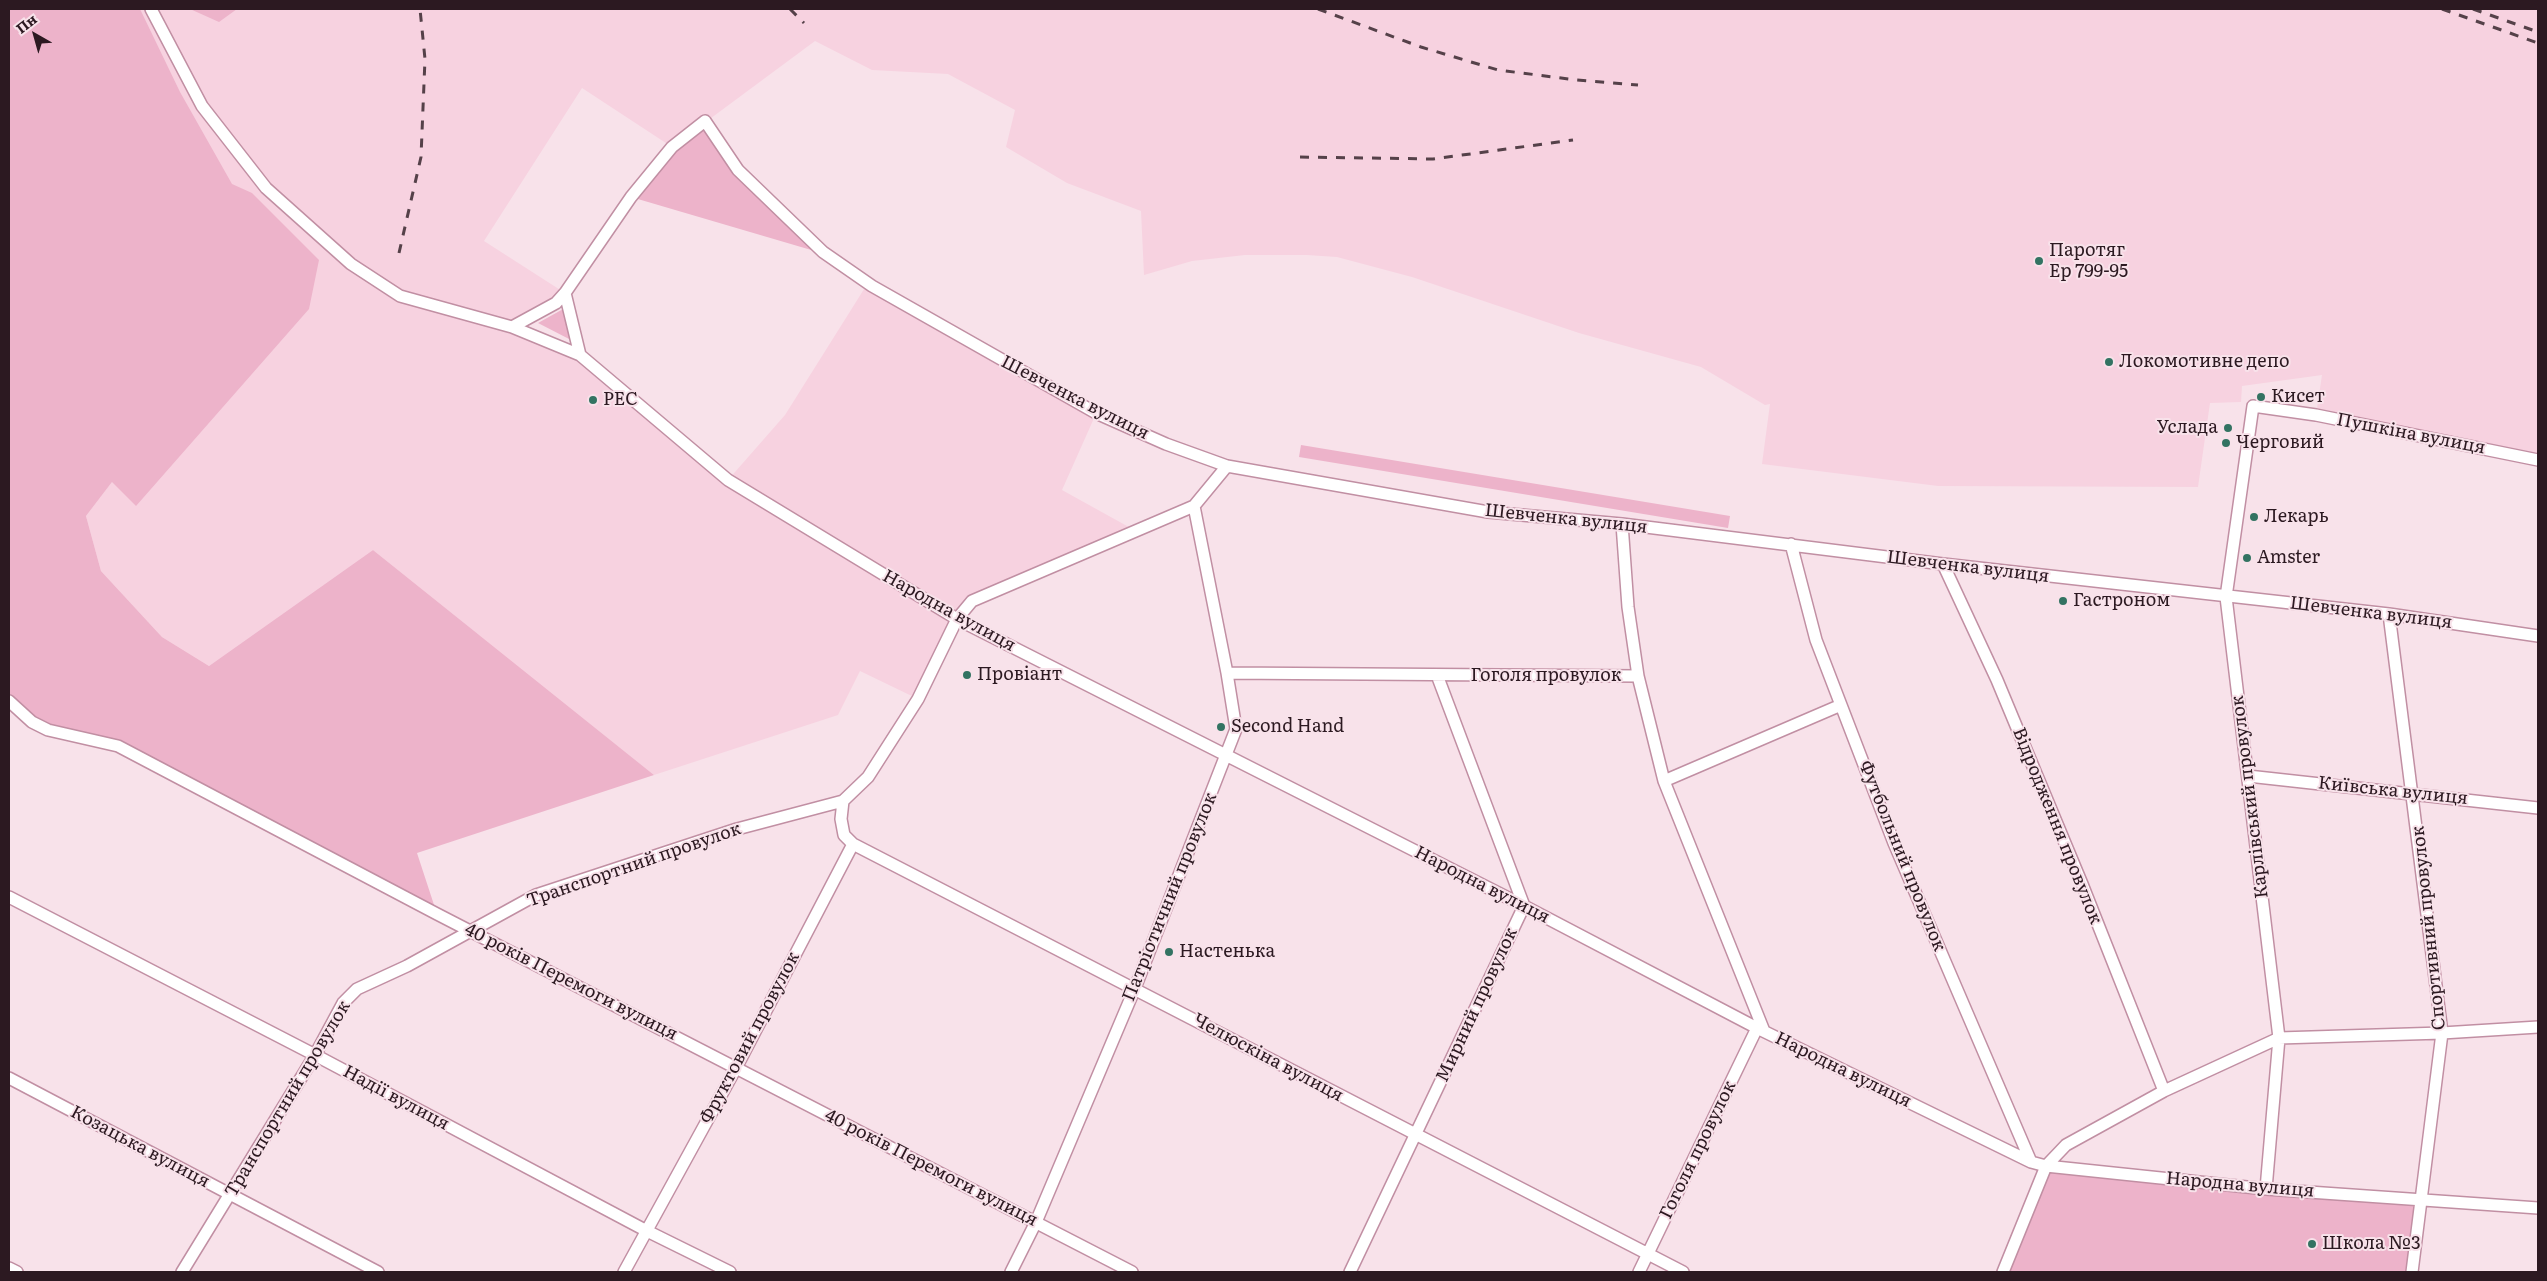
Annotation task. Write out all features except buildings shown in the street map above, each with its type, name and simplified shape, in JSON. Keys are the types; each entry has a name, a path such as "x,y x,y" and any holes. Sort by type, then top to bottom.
{"street":[{"name":"Народна вулиця","path":"152,9 202,106 266,188 351,264 400,296 512,327 580,355 728,480 957,619 1524,906 1761,1029 2030,1162 2046,1166 2266,1189 2538,1208"},
{"name":"Шевченка вулиця","path":"565,293 637,190 672,147 704,122 738,170 823,252 872,286 1096,413 1166,444 1227,466 1488,512 1622,524 1943,564 2389,614 2538,636"},
{"path":"512,327 556,303 565,293"},
{"path":"565,293 580,355"},
{"name":"Пушкіна вулиця","path":"2253,406 2316,415 2538,460"},
{"name":"Карлівський провулок","path":"2253,406 2226,597 2278,1038 2266,1189"},
{"path":"853,844 844,834 841,818 843,801 868,777 918,699 957,619 972,601 1194,506 1227,466"},
{"name":"Патріотичний провулок","path":"1011,1272 1036,1222 1135,988 1236,729 1227,673 1194,506"},
{"path":"1622,524 1628,606 1638,676"},
{"name":"Футбольний провулок","path":"1791,544 1816,640 1894,843 2030,1162"},
{"name":"Відродження провулок","path":"1943,564 2000,689 2082,884 2164,1091"},
{"name":"Спортивний провулок","path":"2389,614 2442,1033 2412,1272"},
{"name":"Гоголя провулок","path":"1227,673 1638,676 1664,781 1761,1029 1639,1272"},
{"name":"Мирний провулок","path":"1350,1272 1524,906 1437,675"},
{"name":"40 років Перемоги вулиця","path":"9,701 32,722 48,730 118,746 469,930 1132,1272"},
{"path":"1664,781 1841,705"},
{"name":"Київська вулиця","path":"2248,776 2538,808"},
{"name":"Транспортний провулок","path":"182,1272 316,1055 343,1004 357,989 407,966 469,930 536,895 737,829 843,801"},
{"name":"Челюскіна вулиця","path":"853,844 1683,1272"},
{"name":"Фруктовий провулок","path":"624,1272 645,1230 736,1068 853,844"},
{"name":"Надії вулиця","path":"9,897 316,1055 645,1230 730,1272"},
{"path":"2003,1272 2046,1166 2066,1145 2164,1091 2278,1038 2442,1033 2538,1027"},
{"name":"Козацька вулиця","path":"9,1078 378,1272"},
{"path":"9,1268 17,1272"}],"shaded area":[{"path":"9,9 140,9 180,92 232,184 252,193 319,260 309,309 136,506 112,482 86,516 101,571 162,637 209,666 373,550 654,775 417,853 437,914 118,746 48,730 9,701"},
{"path":"105,9 2538,9 2538,460 2316,415 2322,375 2242,386 2241,402 2210,403 2198,487 1938,486 1762,464 1770,404 1765,405 1701,367 1579,333 1412,277 1337,257 1307,255 1245,255 1192,261 1144,275 1141,211 1067,183 1006,147 1015,110 948,74 872,70 815,41 672,147 582,88 484,241 565,293 513,327 580,355 728,480 785,415 866,286 993,362 1095,416 1062,490 1136,531 972,601 918,699 860,671 838,715 654,775 373,550 209,666 162,637 101,571 86,516 266,280"},
{"path":"190,9 237,9 219,22"},
{"path":"705,121 738,170 818,252 631,197"},
{"path":"565,308 571,340 538,323"},
{"path":"1301,445 1730,516 1728,528 1299,457"},
{"path":"2046,1166 2421,1199 2412,1272 2003,1272"}],"railway":[{"path":"399,253 421,157 425,59 420,9"},
{"path":"790,9 804,23"},
{"path":"1318,9 1421,47 1498,70 1577,80 1638,85"},
{"path":"2442,9 2538,43"},
{"path":"2473,9 2538,32"},
{"path":"1300,157 1433,159 1573,140"}],"place":[{"name":"Паротяг Ер 799-95","path":"2039,261"},
{"name":"Локомотивне депо","path":"2109,362"},
{"name":"Кисет","path":"2261,397"},
{"name":"РЕС","path":"593,400"},
{"name":"Услада","path":"2228,428"},
{"name":"Черговий","path":"2226,443"},
{"name":"Лекарь","path":"2254,517"},
{"name":"Amster","path":"2247,558"},
{"name":"Гастроном","path":"2063,601"},
{"name":"Провіант","path":"967,675"},
{"name":"Second Hand","path":"1221,727"},
{"name":"Настенька","path":"1169,952"},
{"name":"Школа №3","path":"2312,1244"}]}
